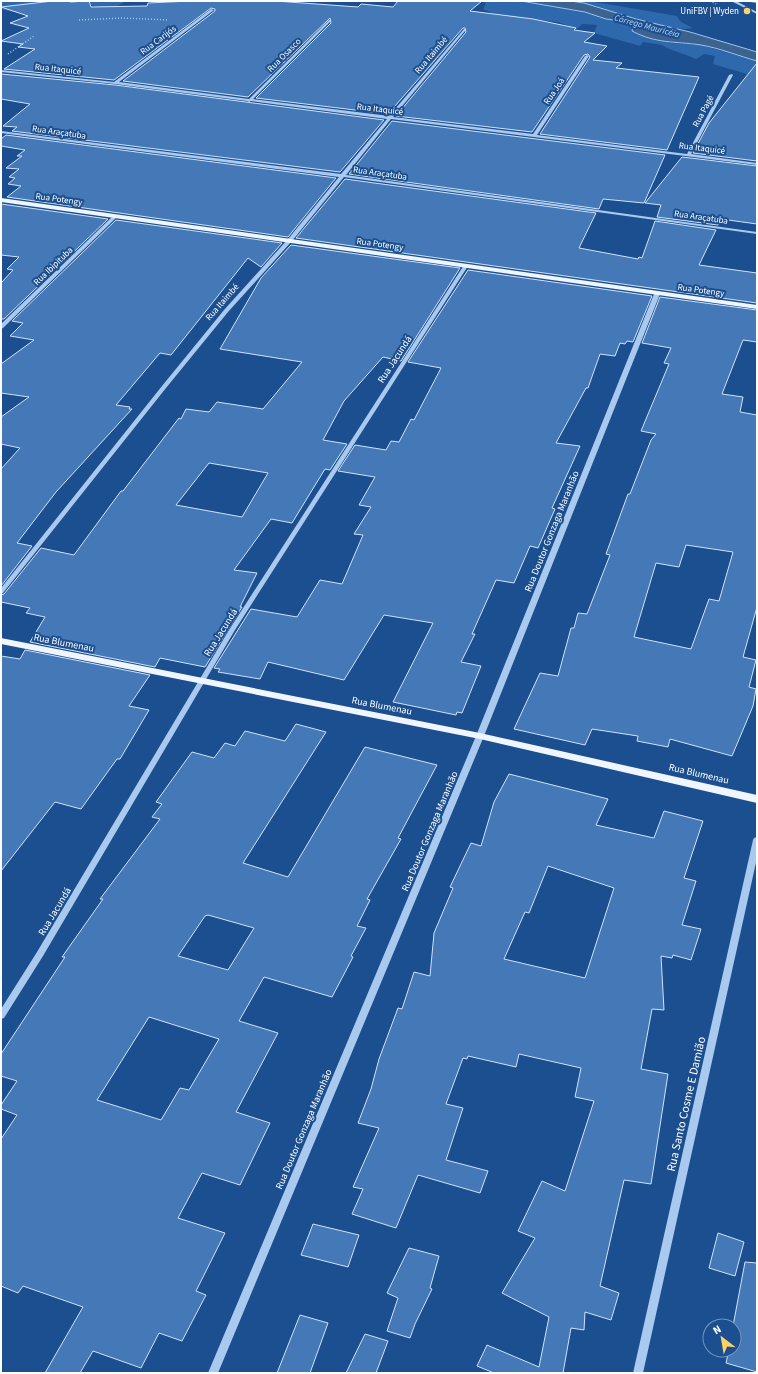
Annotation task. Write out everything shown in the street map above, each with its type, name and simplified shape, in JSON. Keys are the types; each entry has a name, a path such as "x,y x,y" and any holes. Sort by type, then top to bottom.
{"main road":[{"name":"Rua Potengy","path":"1,200 757,307"},
{"name":"Rua Blumenau","path":"1,641 200,682 480,736 757,799"}],"street":[{"path":"733,1 757,13"},
{"path":"751,1 757,2"},
{"name":"Rua Carijós","path":"115,83 212,10"},
{"name":"Rua Osasco","path":"249,101 330,21"},
{"name":"Rua Itaimbé","path":"1,592 226,311 290,240 464,30"},
{"name":"Rua Joá","path":"534,136 587,56"},
{"name":"Rua Itaquicé","path":"1,71 115,83 389,119 757,164"},
{"name":"Rua Pagé","path":"689,155 731,75"},
{"name":"Rua Araçatuba","path":"1,132 342,176 757,233"},
{"name":"Rua Ibipituba","path":"1,327 116,216"},
{"name":"Rua Jacundá","path":"1,1016 40,954 200,682 466,266"},
{"name":"Rua Doutor Gonzaga Maranhão","path":"212,1373 480,736 657,294"},
{"name":"Rua Santo Cosme E Damião","path":"638,1373 757,840"}],"path":[{"path":"79,20 122,18 170,20 195,23"},
{"path":"7,54 34,36"}],"shaded area":[{"path":"37,1 26,15 1,9 1,2"},
{"path":"89,1 125,1 118,6 109,8 90,5"},
{"path":"481,1 521,1 585,12 606,19 622,21 671,43 701,45 757,61 757,77 713,64 715,56 704,54 696,59 662,45 643,42 640,46 594,33 597,25 582,24 577,29 558,22 498,16 483,9 486,3"},
{"path":"570,1 597,1 595,2 677,16 681,22 693,28 679,29 664,27 600,8"}],"water":[{"name":"Córrego Mauricéia","path":"521,1 570,1 584,3 636,19 690,32 757,52 757,61 708,46 650,38 632,31 633,27 622,21 606,19 585,12"}],"building":[{"path":"53,1 89,1 91,7 147,6 148,3 191,1 275,1 358,7 361,4 393,7 398,1 482,1 470,11 533,19 576,28 574,30 595,33 584,42 607,46 593,60 622,63 616,68 699,77 667,150 540,134 590,57 588,54 584,55 532,132 396,116 466,32 465,28 463,28 388,114 256,98 331,23 330,18 248,97 123,81 215,11 215,9 211,8 114,80 4,69 35,49 18,47 23,44 1,41 29,28 10,23 28,16 1,7"},
{"path":"757,63 757,161 693,153 709,123"},
{"path":"1,74 115,85 384,120 340,172 12,131 17,127 3,126 30,104 1,99"},
{"path":"392,121 665,155 644,203 603,199 599,209 349,174"},
{"path":"6,135 336,178 288,237 7,197 21,186 8,184 15,178 9,177 19,169 6,168 22,156 17,156 25,150 1,146 1,139"},
{"path":"682,157 757,166 757,224 721,219 718,225 657,217 661,205 645,203"},
{"path":"345,179 596,213 579,248 638,259 639,257 642,258 655,221 716,230 699,265 757,273 757,303 296,238"},
{"path":"1,204 108,219 4,319 1,319 1,283 13,270 7,269 19,257 1,255"},
{"path":"116,220 282,243 261,267 248,258 171,355 160,353 116,405 130,407 129,409 132,409 56,492 17,543 32,546 1,586 1,469 20,448 1,444 1,417 29,397 1,393 1,364 34,340 10,336 23,323 12,321"},
{"path":"291,245 460,268 401,361 383,357 344,401 323,440 347,444 330,470 325,469 292,523 271,519 234,570 257,573 240,607 242,607 205,667 160,658 155,667 30,642 45,617 26,613 30,608 1,602 1,595 4,594 41,548 74,555 121,491 123,491 179,418 181,419 186,409 209,412 217,402 263,409 302,362 220,349 261,278","holes":["209,463 268,473 242,517 176,505"]},
{"path":"468,270 652,296 633,342 627,341 625,344 620,343 615,356 600,354 588,388 586,388 556,443 580,446 552,508 555,509 538,548 530,546 514,583 496,580 472,634 475,634 461,662 481,666 462,713 457,712 456,715 393,702 433,623 384,615 344,680 268,662 260,679 218,672 220,669 214,668 251,609 297,617 320,580 342,584 363,535 354,534 371,507 359,505 375,477 338,471 355,445 386,450 391,441 399,442 411,419 414,420 441,368 408,362"},
{"path":"660,297 757,310 757,342 743,340 722,394 743,397 740,412 757,415 757,607 743,657 756,660 749,687 756,689 753,706 732,756 670,739 668,747 637,741 638,736 592,729 585,745 514,729 540,673 558,676 571,628 574,628 578,613 587,614 610,555 606,554 628,494 630,494 651,440 656,434 641,431 669,364 664,363 671,348 642,343","holes":["686,545 733,552 719,601 709,599 691,649 634,637 656,563 679,567"]},
{"path":"25,650 150,675 129,706 149,710 120,759 117,759 81,809 55,802 1,871 1,656 20,659"},
{"path":"296,724 326,732 243,863 288,877 365,747 437,765 398,838 401,839 367,899 370,900 357,926 366,928 332,997 264,977 239,1021 278,1033 236,1112 270,1123 240,1185 202,1173 178,1218 225,1233 196,1291 206,1295 182,1341 159,1333 141,1368 93,1351 80,1373 45,1373 83,1307 23,1286 18,1293 1,1286 1,1139 17,1115 1,1109 1,1105 17,1081 1,1076 1,1054 65,957 62,957 103,899 100,899 160,819 152,817 162,804 156,802 192,752 214,758 225,743 235,746 245,731 285,741","holes":["208,915 254,928 228,970 178,956 205,916","149,1017 219,1039 189,1090 180,1088 161,1120 97,1100"]},
{"path":"509,774 608,799 596,825 654,838 664,811 703,821 684,878 696,881 682,925 701,929 691,960 673,955 672,958 661,956 664,1010 652,1009 641,1069 668,1074 651,1184 624,1180 600,1286 619,1293 611,1320 585,1312 584,1330 571,1328 563,1373 494,1373 477,1366 487,1345 539,1367 549,1317 502,1293 535,1238 518,1231 542,1181 565,1191 594,1101 575,1097 581,1068 519,1054 516,1067 468,1056 467,1059 463,1058 446,1104 463,1108 446,1160 488,1171 480,1193 418,1175 396,1228 352,1214 363,1189 353,1187 379,1128 358,1123 371,1089 379,1059 398,1008 402,1009 414,972 430,976 434,933 453,888 450,887 471,843 481,846 494,802","holes":["548,866 614,888 585,978 504,959 525,912 529,913"]},
{"path":"313,1224 359,1235 348,1267 301,1255"},
{"path":"718,1233 744,1242 735,1276 709,1268"},
{"path":"409,1248 439,1256 430,1288 432,1289 410,1338 387,1331 398,1298 387,1293"},
{"path":"745,1262 757,1263 757,1372 726,1363 727,1358 742,1358 742,1318 734,1318"},
{"path":"300,1315 328,1323 310,1373 277,1373"},
{"path":"365,1334 388,1341 376,1373 346,1373"}],"place":[{"name":"UniFBV | Wyden","path":"747,11"}]}
